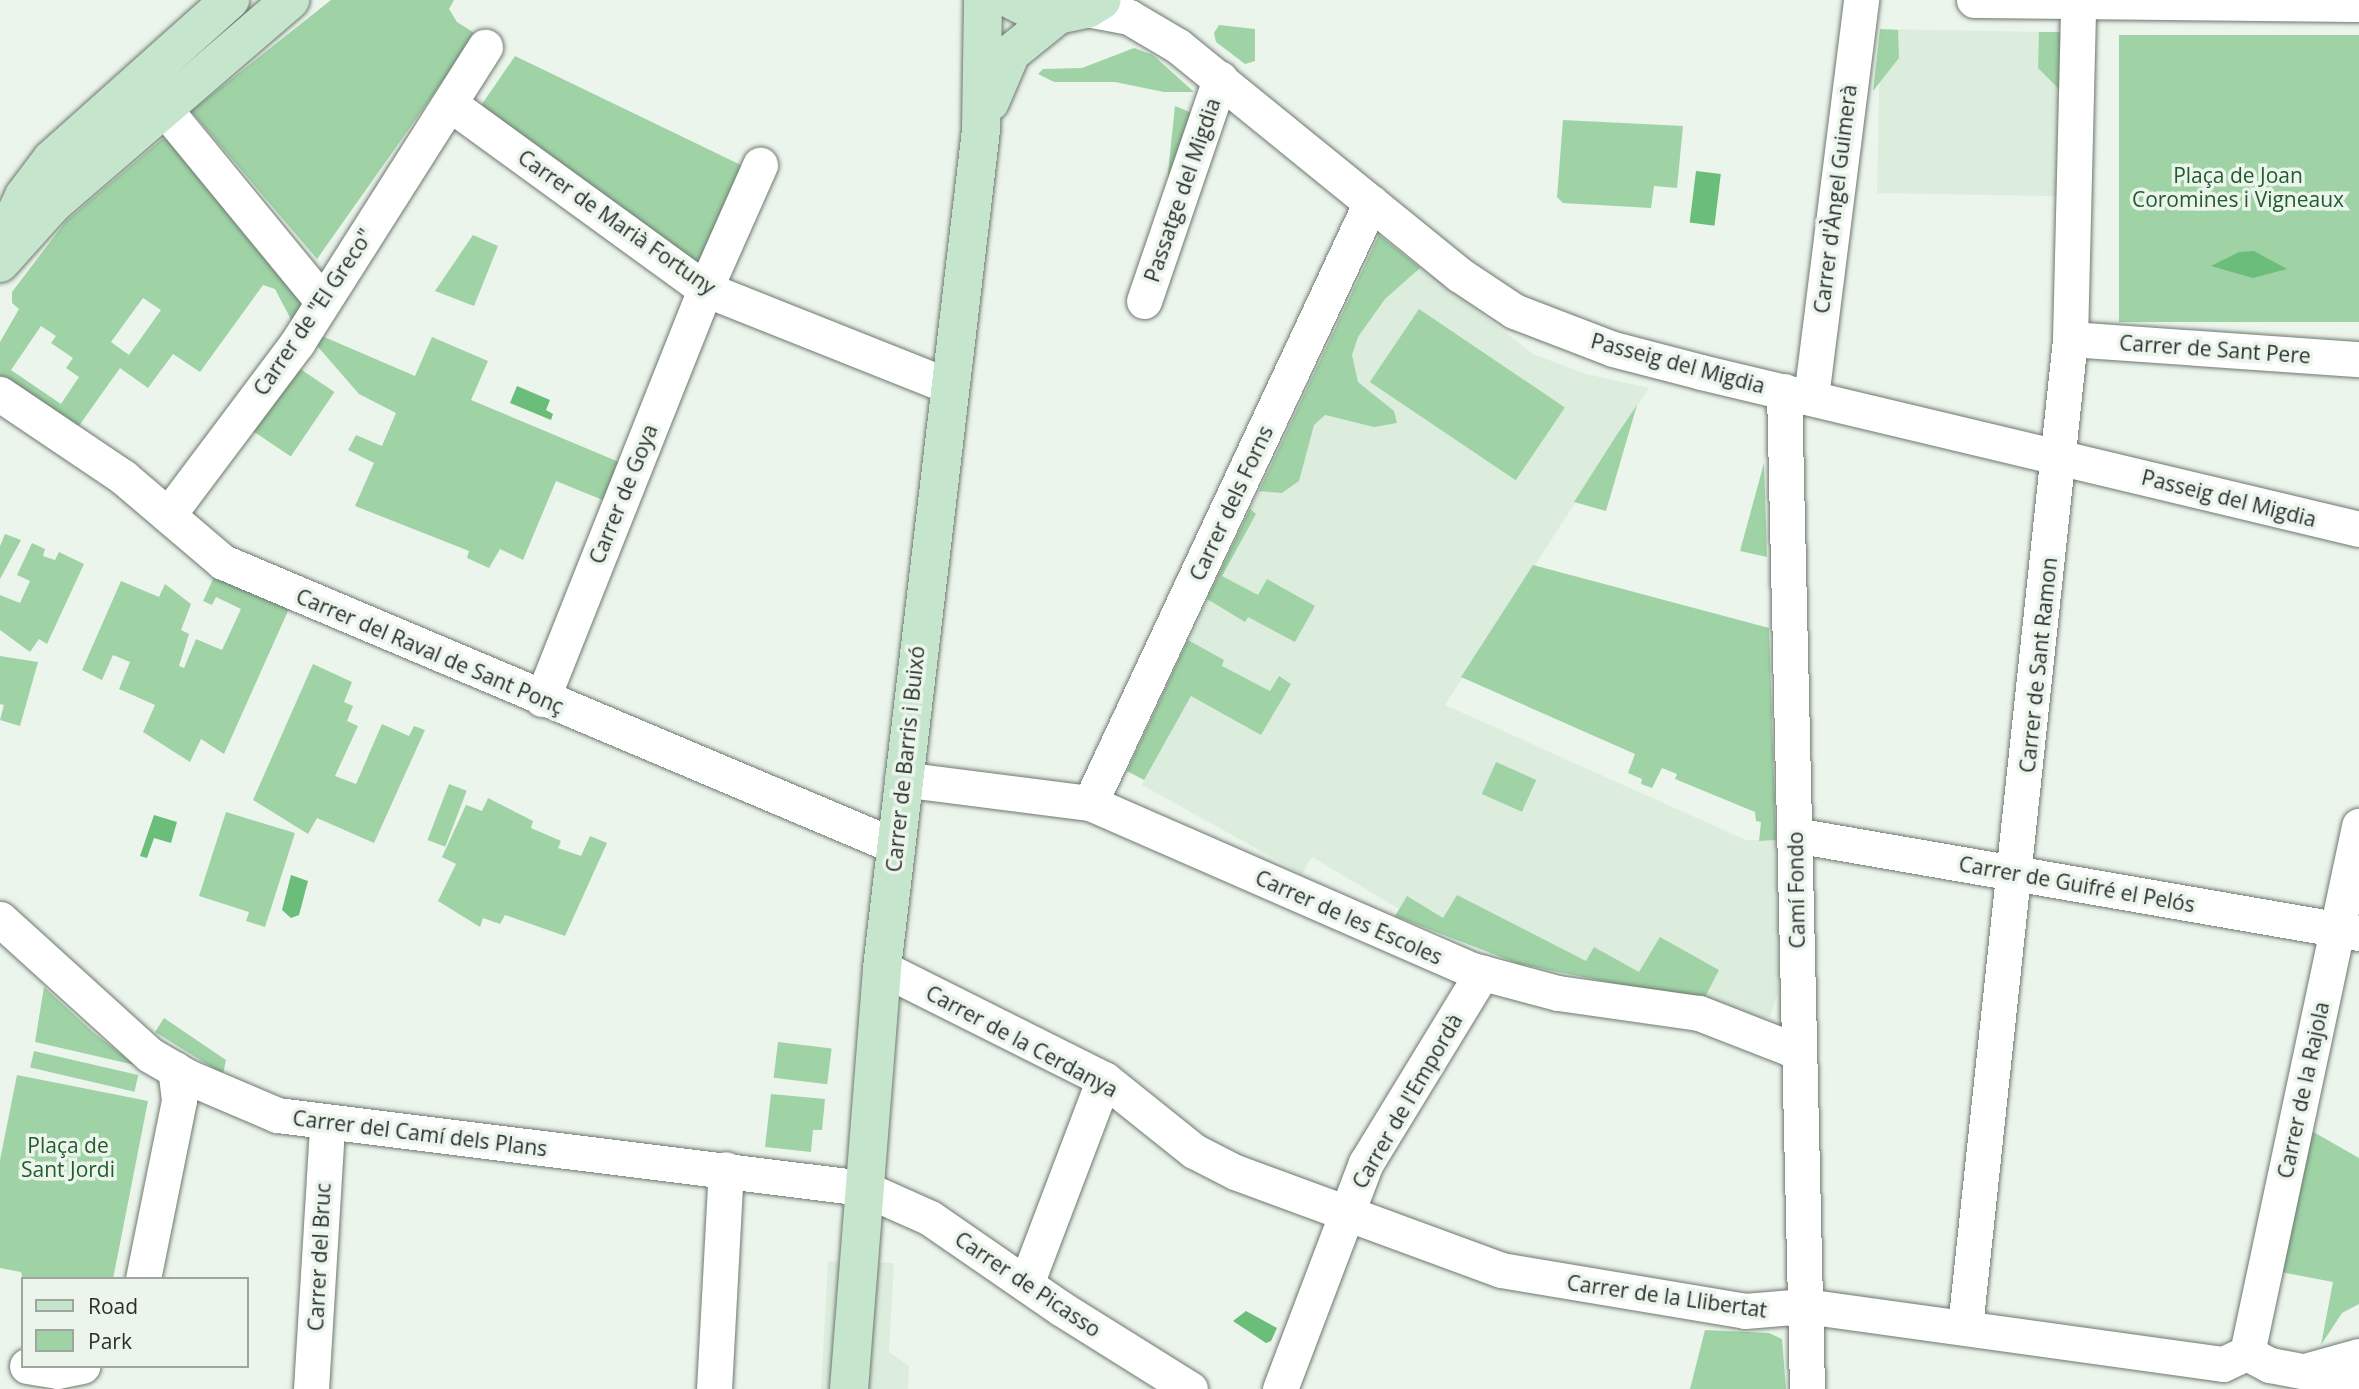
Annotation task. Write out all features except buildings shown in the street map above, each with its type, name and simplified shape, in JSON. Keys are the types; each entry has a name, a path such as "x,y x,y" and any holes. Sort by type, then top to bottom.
{"street":[{"path":"0,248 24,196 52,159 230,0"},
{"path":"0,263 54,204 162,106 290,0"},
{"name":"Carrer de Barris i Buixó","path":"849,1389 882,968 902,779 981,130 984,0"},
{"path":"1012,0 1034,11 1083,8"},
{"name":"Carrer d'Àngel Guimerà","path":"1798,394 1861,0"},
{"path":"1974,0 2359,4"},
{"name":"Carrer de Sant Ramon","path":"1965,1326 2016,873 2070,339 2078,1"},
{"name":"Carrer de Barris i Buixó","path":"981,130 1011,53 1083,8"},
{"name":"Passeig del Migdia","path":"1083,8 1129,17 1178,46 1371,202 1514,311 1613,349 2359,529"},
{"name":"Carrer de \"El Greco\"","path":"168,515 323,301 485,47"},
{"name":"Passatge del Migdia","path":"1144,301 1220,79"},
{"name":"Carrer de Marià Fortuny","path":"450,104 705,289 949,386"},
{"path":"162,106 323,301"},
{"name":"Carrer de Goya","path":"542,699 705,289 760,165"},
{"name":"Carrer dels Forns","path":"1090,803 1371,202"},
{"name":"Carrer de Sant Pere","path":"2070,339 2359,359"},
{"name":"Carrer del Raval de Sant Ponç","path":"0,394 123,477 223,562 895,846"},
{"name":"Camí Fondo","path":"1798,394 1795,835 1807,1389"},
{"name":"Carrer de les Escoles","path":"902,779 1090,803 1482,973 1558,993 1699,1013 1800,1052"},
{"name":"Carrer de la Rajola","path":"2276,1370 2348,931 2359,826"},
{"name":"Carrer de Guifré el Pelós","path":"1795,835 2348,931"},
{"name":"Carrer del Camí dels Plans","path":"0,919 106,1018 174,1069 277,1115 327,1124 726,1169 863,1188"},
{"name":"Carrer de la Cerdanya","path":"882,968 1104,1079 1194,1151 1235,1172 1343,1215"},
{"name":"Carrer de l'Empordà","path":"1280,1389 1343,1215 1366,1163 1482,973"},
{"path":"143,1277 178,1100 174,1069"},
{"path":"1026,1284 1104,1079"},
{"name":"Carrer del Bruc","path":"311,1389 327,1124"},
{"path":"714,1389 726,1169"},
{"name":"Carrer de Picasso","path":"863,1188 930,1218 1026,1284 1190,1389"},
{"name":"Carrer de la Llibertat","path":"1343,1215 1502,1270 1770,1312 1805,1306 2276,1370 2359,1356"},
{"path":"0,1352 21,1364"},
{"path":"35,1372 68,1368"},
{"path":"67,1389 83,1368"},
{"path":"2276,1370 2359,1382"}],"shaded area":[{"path":"1880,29 2063,32 2060,196 1877,193"},
{"path":"1696,171 1721,174 1714,226 1690,223"},
{"path":"1379,235 1533,354 1586,374 1649,388 1445,705 1746,840 1776,840 1779,989 1770,1017 1756,1018 1682,995 1547,971 1450,938 1395,916 1399,909 1312,857 1302,874 1142,785 1144,780 1127,771"},
{"path":"2254,251 2287,269 2253,278 2211,266 2239,252"},
{"path":"517,386 550,400 546,410 553,414 551,420 510,403"},
{"path":"154,815 177,822 171,843 154,838 147,858 140,856"},
{"path":"291,875 308,881 299,915 291,918 282,910"},
{"path":"828,1261 894,1263 889,1352 909,1366 908,1389 821,1389"},
{"path":"1246,1311 1277,1328 1271,1341 1266,1343 1233,1321"}],"green space":[{"path":"331,0 454,0 449,9 457,22 476,34 317,259 191,111"},
{"path":"1219,25 1255,29 1255,61 1245,64 1216,42 1214,33"},
{"path":"1880,29 1898,30 1899,58 1873,91"},
{"path":"2039,32 2063,32 2061,91 2038,68"},
{"name":"Plaça de Joan Coromines i Vigneaux","path":"2119,35 2359,35 2359,322 2119,322"},
{"path":"1134,48 1153,55 1194,92 1164,92 1115,82 1054,82 1038,74 1043,69 1082,68"},
{"path":"515,56 743,166 702,266 478,110"},
{"path":"1175,106 1192,113 1168,180 1168,173"},
{"path":"1563,120 1683,126 1677,188 1654,186 1651,208 1563,203 1557,197"},
{"path":"162,139 168,139 308,301 295,327 275,289 263,285 200,372 173,354 148,388 120,368 76,430 0,376 0,342 19,309 12,303 12,292 66,221","holes":["143,298 161,310 129,355 111,342","41,326 56,336 51,343 73,358 66,368 79,377 61,404 11,370"]},
{"path":"473,235 498,246 474,306 435,291"},
{"path":"1379,235 1420,268 1385,299 1358,337 1352,355 1358,382 1394,411 1397,423 1374,427 1325,415 1314,425 1299,481 1282,493 1259,491"},
{"path":"1419,309 1565,407 1516,480 1370,382"},
{"path":"315,333 415,376 432,337 488,361 471,400 619,462 605,501 556,481 523,560 500,549 489,568 467,558 469,551 355,506 374,463 348,450 356,435 382,446 396,413 359,394 312,340"},
{"path":"293,364 334,392 291,457 249,429"},
{"path":"1637,405 1606,511 1574,502 1616,436"},
{"path":"1764,463 1767,557 1740,551"},
{"path":"1250,509 1256,514 1222,576 1258,595 1267,579 1315,606 1295,642 1248,617 1245,622 1207,599"},
{"path":"5,534 21,540 0,579 0,546"},
{"path":"32,543 45,549 43,556 55,560 59,552 84,564 47,644 39,639 30,652 0,630 0,595 20,603 30,581 17,575"},
{"path":"1533,565 1769,628 1776,840 1759,841 1761,822 1756,821 1755,812 1675,779 1677,774 1662,768 1652,788 1641,784 1642,779 1628,773 1635,754 1461,677"},
{"path":"218,568 292,602 224,754 201,739 190,762 143,732 155,705 119,689 130,662 113,655 102,680 82,670 121,581 159,597 165,584 191,604 181,630 189,634 179,666 184,668 196,639 222,650 241,609 216,597 212,605 203,601"},
{"path":"1188,640 1224,660 1222,666 1270,691 1279,676 1291,684 1261,735 1191,696 1144,780 1127,771"},
{"path":"0,656 38,662 20,726 0,720 4,705 0,704"},
{"path":"313,664 352,682 344,702 353,706 347,721 358,726 335,776 356,784 382,724 409,736 414,726 425,730 374,843 317,818 308,834 253,800"},
{"path":"1496,762 1536,780 1522,812 1482,794"},
{"path":"449,784 467,791 445,847 427,840"},
{"path":"488,798 533,821 531,828 561,841 558,848 581,856 590,836 607,843 565,936 505,915 500,924 483,918 480,927 438,901 456,864 442,857 466,805 482,811"},
{"path":"226,812 295,833 265,927 246,921 249,912 199,896"},
{"path":"1457,895 1586,961 1594,947 1639,972 1660,937 1719,970 1703,1001 1519,964 1395,916 1407,896 1443,918"},
{"path":"44,987 94,1033 135,1065 35,1042"},
{"path":"164,1018 226,1060 223,1074 155,1032"},
{"path":"778,1042 832,1049 827,1084 774,1078"},
{"path":"34,1051 138,1075 134,1092 30,1068"},
{"name":"Plaça de Sant Jordi","path":"17,1075 148,1101 113,1277 22,1277 21,1272 0,1268 0,1160"},
{"path":"771,1094 825,1099 822,1130 813,1130 811,1152 765,1147"},
{"path":"2310,1130 2359,1158 2359,1304 2342,1313 2321,1345 2333,1282 2281,1272"},
{"path":"1705,1330 1769,1333 1782,1339 1786,1389 1690,1389"}]}
